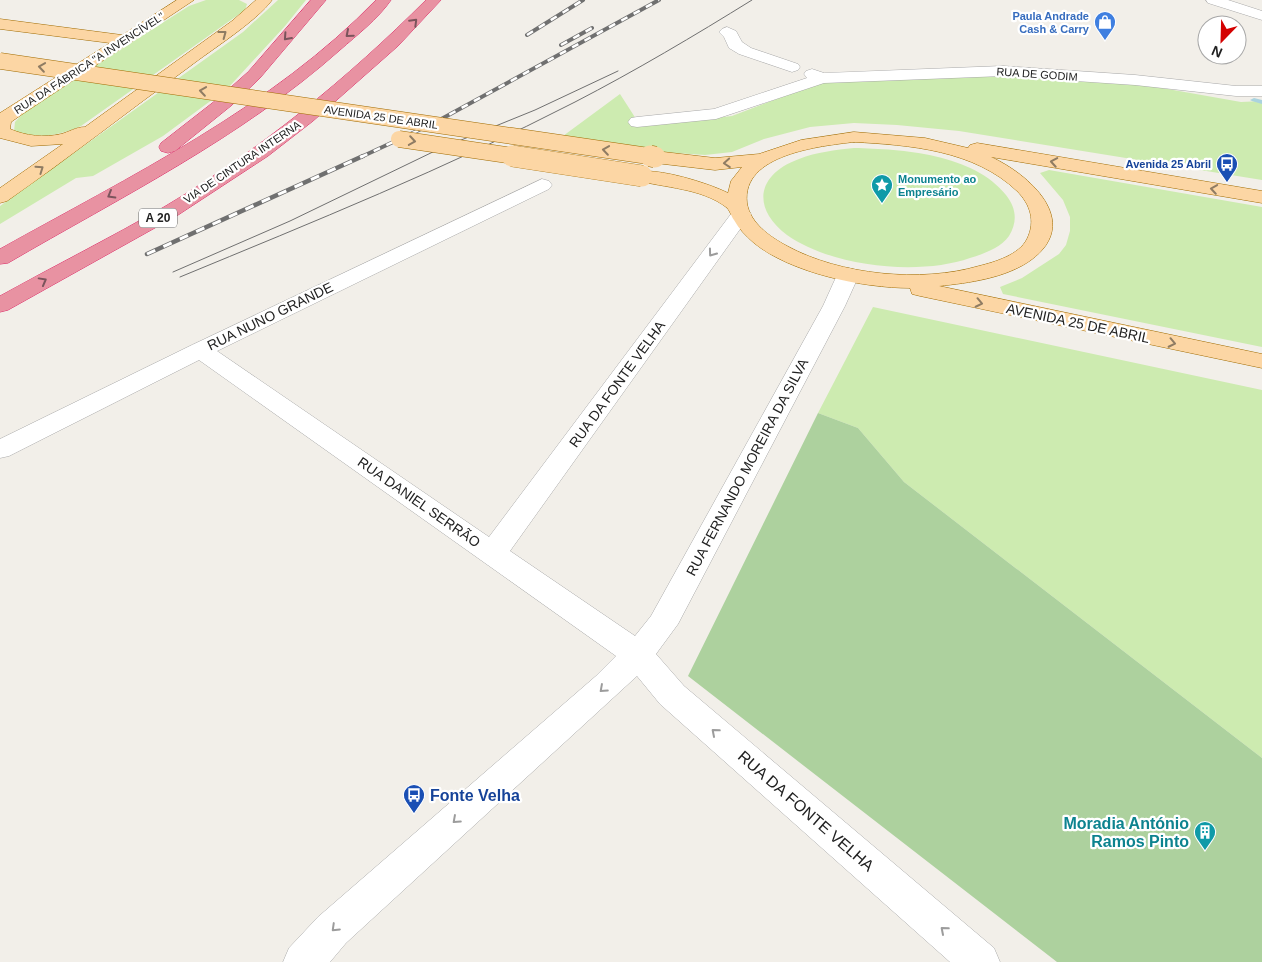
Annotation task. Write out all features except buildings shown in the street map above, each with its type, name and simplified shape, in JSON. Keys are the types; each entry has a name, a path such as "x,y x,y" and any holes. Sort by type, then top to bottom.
{"highway":[{"path":"153,170 170,144 226,101 254,75 319,0"},
{"path":"0,258 208,140 265,116 310,68 366,19 384,0"},
{"name":"VIA DE CINTURA INTERNA","path":"0,305 171,211 261,152 307,118 392,43 434,0"}],"main road":[{"name":"RUA DA FÁBRICA \"A INVENCÍVEL\"","path":"98,125 75,136 48,141 21,140 1,126 125,40 187,0"},
{"name":"RUA DA FÁBRICA \"A INVENCÍVEL\"","path":"0,197 188,61 259,3"},
{"path":"0,24 125,40"},
{"name":"AVENIDA 25 DE ABRIL","path":"0,61 655,157 715,164 763,159"},
{"path":"0,78 79,90"},
{"path":"109,95 158,102"},
{"name":"AVENIDA 25 DE ABRIL","path":"188,107 265,116 326,128"},
{"name":"AVENIDA 25 DE ABRIL","path":"385,137 694,185 717,193 739,210"},
{"path":"927,143 965,153 997,167 1023,184 1039,204 1043,225 1034,245 1012,262 978,275 934,281 894,282 848,275 800,260 768,244 747,225 739,210 737,188 746,172 763,159 788,148 819,140 854,137 890,138 998,152 1262,197"},
{"name":"AVENIDA 25 DE ABRIL","path":"894,282 931,292 1262,361"}],"street":[{"path":"1213,0 1262,16"},
{"path":"727,32 731,34 735,46 792,67"},
{"name":"RUA DE GODIM","path":"638,122 699,117 728,111 817,76 1003,71 1135,80 1236,92 1262,91"},
{"name":"RUA NUNO GRANDE","path":"0,450 200,350 542,185"},
{"name":"RUA DA FONTE VELHA","path":"493,553 622,378 739,210"},
{"name":"RUA FERNANDO MOREIRA DA SILVA","path":"303,962 332,930 608,685 638,655 662,624 834,306 848,275"},
{"name":"RUA DANIEL SERRÃO","path":"200,350 638,655"},
{"name":"RUA DA FONTE VELHA","path":"638,655 672,695 980,962"}],"green space":[{"path":"206,0 239,0 247,4 245,10 81,126 56,134 40,136 14,131 15,122 27,109 189,6"},
{"path":"278,0 306,0 285,26 228,88 163,136 93,176 76,178 0,224 0,206 243,32"},
{"path":"1007,74 1145,85 1241,102 1262,101 1262,180 959,131 897,125 854,123 810,127 764,139 732,152 705,155 661,152 563,136 620,94 638,122 680,122 732,116 823,81"},
{"path":"854,148 915,152 936,156 976,170 992,181 1006,195 1012,205 1015,220 1009,236 997,247 970,258 949,263 902,267 851,261 827,255 806,246 787,235 775,225 764,203 764,192 767,183 774,173 785,165 799,159 819,153"},
{"path":"1049,170 1262,207 1262,347 1003,294 1000,287 1022,278 1059,254 1066,245 1070,231 1070,217 1063,200 1040,173"},
{"path":"873,307 1262,390 1262,758 904,482 858,428 818,413"},
{"path":"818,413 858,428 904,482 1262,758 1262,962 1057,962 688,676"}],"waterway":[{"path":"1254,100 1262,102"}],"tram line":[{"path":"180,277 379,194 527,126 642,66 752,0"},
{"path":"173,272 290,221 439,149 535,110 618,71"}],"railway":[{"path":"527,35 583,0"},
{"path":"361,157 434,123 659,0"},
{"path":"561,45 592,28"},
{"path":"147,254 363,156"}],"place":[{"name":"Paula Andrade Cash & Carry","path":"1105,41"},
{"name":"Avenida 25 Abril","path":"1227,183"},
{"name":"Monumento ao Empresário","path":"882,204"},
{"name":"Fonte Velha","path":"414,814"},
{"name":"Moradia António Ramos Pinto","path":"1205,851"}]}
